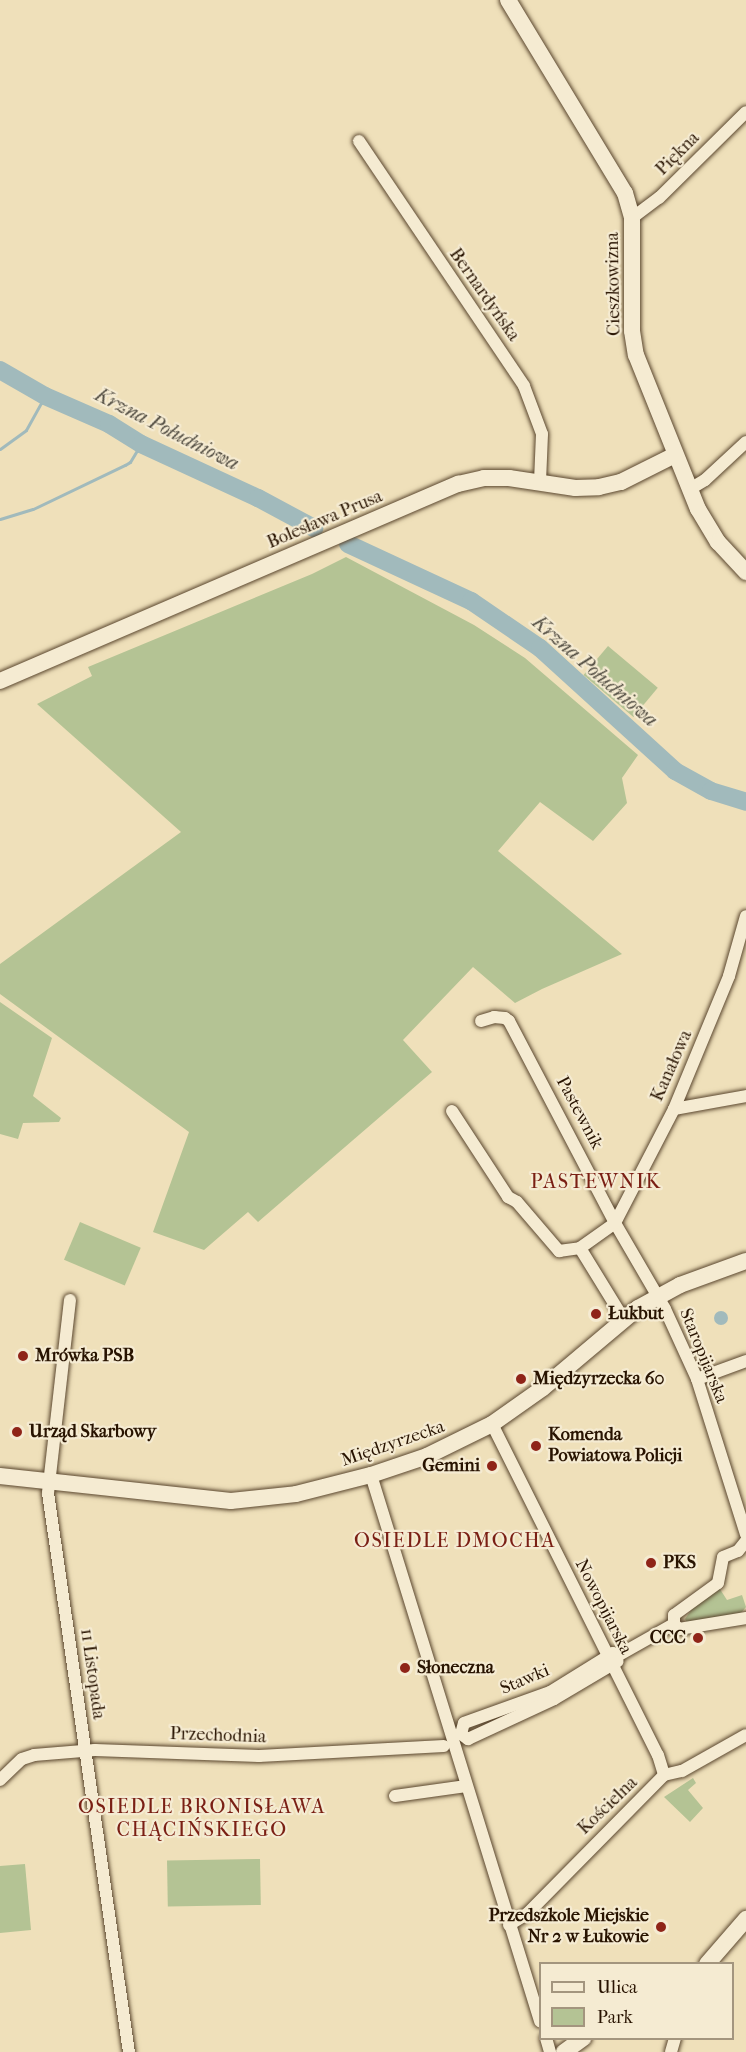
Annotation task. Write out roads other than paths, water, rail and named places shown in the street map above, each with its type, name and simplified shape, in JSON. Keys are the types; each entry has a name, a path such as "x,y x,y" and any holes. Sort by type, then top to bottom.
{"street":[{"name":"Cieszkowizna","path":"508,0 619,180 631,207 633,341 675,455 707,526 746,572"},
{"name":"Piękna","path":"632,218 659,198 746,112"},
{"name":"Bernardyńska","path":"359,141 524,386 542,434 540,482"},
{"path":"690,489 705,480 746,442"},
{"name":"Bolesława Prusa","path":"0,681 458,484 484,478 509,478 575,488 599,487 621,482 675,455"},
{"name":"Kanałowa","path":"615,1223 674,1109 729,976 746,916"},
{"name":"Pastewnik","path":"481,1022 494,1017 505,1018 509,1021 615,1223 657,1296"},
{"path":"674,1109 746,1096"},
{"path":"452,1111 508,1197 518,1202 559,1251 580,1248 615,1223"},
{"path":"580,1248 623,1318"},
{"name":"Międzyrzecka","path":"0,1476 231,1501 296,1494 371,1475 427,1456 492,1424 536,1393 623,1318 657,1296 746,1261"},
{"name":"Staropijarska","path":"657,1296 697,1379 741,1505 746,1534"},
{"name":"11 Listopada","path":"70,1300 48,1483 48,1501 129,2052"},
{"path":"697,1379 746,1361"},
{"name":"Nowopijarska","path":"492,1424 613,1659 658,1755 664,1775"},
{"path":"371,1475 539,2018"},
{"path":"746,1540 738,1551 723,1557 718,1583 674,1616 674,1624 680,1629 746,1618"},
{"name":"Stawki","path":"452,1740 468,1739 552,1695 674,1624"},
{"name":"Kościelna","path":"509,1925 528,1913 664,1775 682,1771 746,1735"},
{"name":"Przechodnia","path":"0,1780 22,1760 34,1755 85,1751 259,1756 452,1740"},
{"path":"395,1796 466,1786"},
{"path":"709,1962 746,1919"},
{"path":"564,2052 580,2040"}],"water":[{"path":"721,1311 726,1313 728,1318 726,1323 721,1325 716,1323 714,1318 716,1313"}],"waterway":[{"name":"Krzna Południowa","path":"0,370 45,396 109,424 141,444 258,498 314,528"},
{"path":"0,449 26,430 45,396"},
{"path":"0,519 33,509 125,465 130,462 141,444"},
{"name":"Krzna Południowa","path":"348,544 471,601 540,648 675,771 711,791 746,802"}],"place":[{"name":"Łukbut","path":"596,1314"},
{"name":"Mrówka PSB","path":"23,1356"},
{"name":"Międzyrzecka 60","path":"521,1379"},
{"name":"Urząd Skarbowy","path":"17,1432"},
{"name":"Komenda Powiatowa Policji","path":"536,1446"},
{"name":"Gemini","path":"492,1466"},
{"name":"PKS","path":"651,1563"},
{"name":"CCC","path":"698,1638"},
{"name":"Słoneczna","path":"405,1668"},
{"name":"Przedszkole Miejskie Nr 2 w Łukowie","path":"661,1927"}],"district":[{"name":"PASTEWNIK","path":"596,1181"},
{"name":"OSIEDLE DMOCHA","path":"455,1540"},
{"name":"OSIEDLE BRONISŁAWA CHĄCIŃSKIEGO","path":"202,1818"}]}
